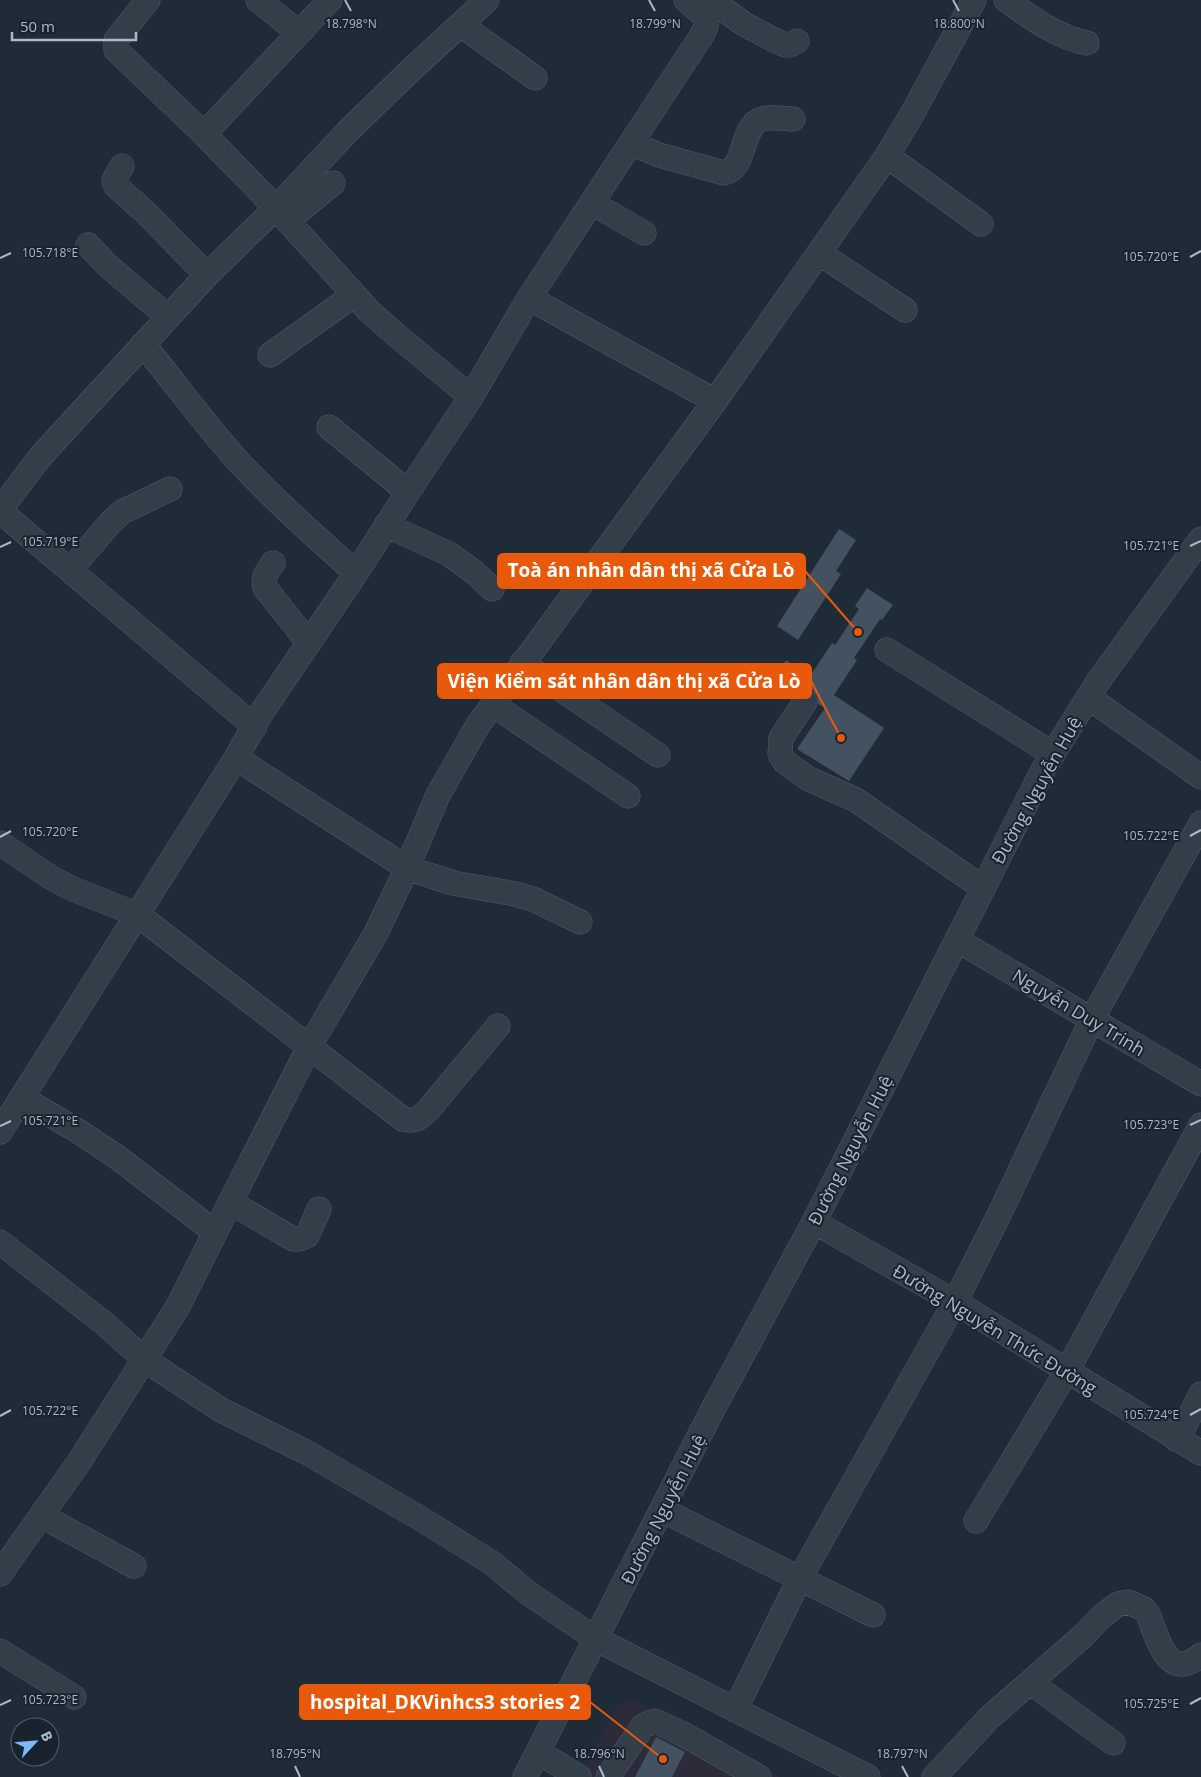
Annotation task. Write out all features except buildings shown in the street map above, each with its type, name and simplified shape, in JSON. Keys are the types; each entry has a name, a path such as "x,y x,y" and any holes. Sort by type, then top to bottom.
{"street":[{"path":"148,0 116,40 116,50 204,134 282,215 354,295 395,334 471,397"},
{"path":"258,0 299,33"},
{"path":"204,134 330,0"},
{"path":"282,215 349,130 487,0"},
{"path":"0,1574 42,1516 177,1308 309,1046 376,933 407,868 438,795 478,725 715,401 887,156 974,0"},
{"path":"1006,0 1049,29 1073,40 1087,43"},
{"path":"694,6 726,11 744,24 786,45 797,41"},
{"path":"0,1132 236,758 260,715 471,397 529,298 702,35 706,26 705,17 694,6"},
{"path":"461,25 535,78"},
{"path":"631,143 659,155 724,173 734,168 753,125 757,121 763,118 793,119"},
{"path":"887,156 981,224"},
{"path":"122,166 114,180 116,186 145,212 207,275"},
{"path":"255,726 0,510 40,458 207,275 282,215 333,183"},
{"path":"592,203 644,234"},
{"path":"88,244 107,265 168,317"},
{"path":"819,253 905,310"},
{"path":"270,355 354,295"},
{"path":"529,298 715,401"},
{"path":"143,344 200,417 238,461 356,573"},
{"path":"329,427 408,492"},
{"path":"70,570 122,512 170,490"},
{"path":"386,525 449,554 474,572 492,589"},
{"name":"Đường Nguyễn Huệ","path":"525,1777 718,1401 814,1222 1043,770 1088,697 1201,538"},
{"path":"273,563 264,575 263,582 265,588 308,643"},
{"path":"888,650 1053,754"},
{"path":"522,663 658,755"},
{"path":"1088,697 1201,777"},
{"path":"805,702 781,738 780,754 785,762 807,778 856,800 983,888"},
{"path":"492,704 628,796"},
{"path":"236,758 407,868 453,882 516,894 535,900 580,922"},
{"path":"735,1710 800,1578 955,1302 999,1215 1092,1020 1201,823"},
{"path":"0,843 50,877 73,889 138,915 403,1119 412,1121 418,1119 429,1109 498,1026"},
{"name":"Nguyễn Duy Trinh","path":"957,940 1092,1020 1198,1077"},
{"path":"22,1098 78,1131 117,1157 215,1232"},
{"path":"976,1521 1067,1371 1201,1125"},
{"path":"230,1202 293,1239 307,1236 319,1209"},
{"name":"Đường Nguyễn Thức Đường","path":"814,1222 955,1302 1201,1454"},
{"path":"0,1242 105,1324 145,1360 221,1410 306,1452 418,1517 492,1563 528,1593 596,1639 868,1777"},
{"path":"1177,1440 1201,1394"},
{"path":"662,1510 873,1615"},
{"path":"42,1516 134,1566"},
{"path":"934,1777 990,1717 1084,1635 1101,1617 1118,1604 1128,1602 1144,1609 1148,1614 1160,1646 1170,1660 1180,1664 1188,1664 1201,1655"},
{"path":"0,1651 74,1697"},
{"path":"1030,1682 1112,1743"},
{"path":"608,1777 643,1726 655,1722 680,1733 759,1777"},
{"path":"538,1752 579,1777"}],"shaded area":[{"path":"630,1699 779,1777 580,1777 617,1706"}],"place":[{"name":"Toà án nhân dân thị xã Cửa Lò","path":"858,632"},
{"name":"Viện Kiểm sát nhân dân thị xã Cửa Lò","path":"841,738"},
{"name":"hospital_DKVinhcs3 stories 2","path":"663,1759"}]}
